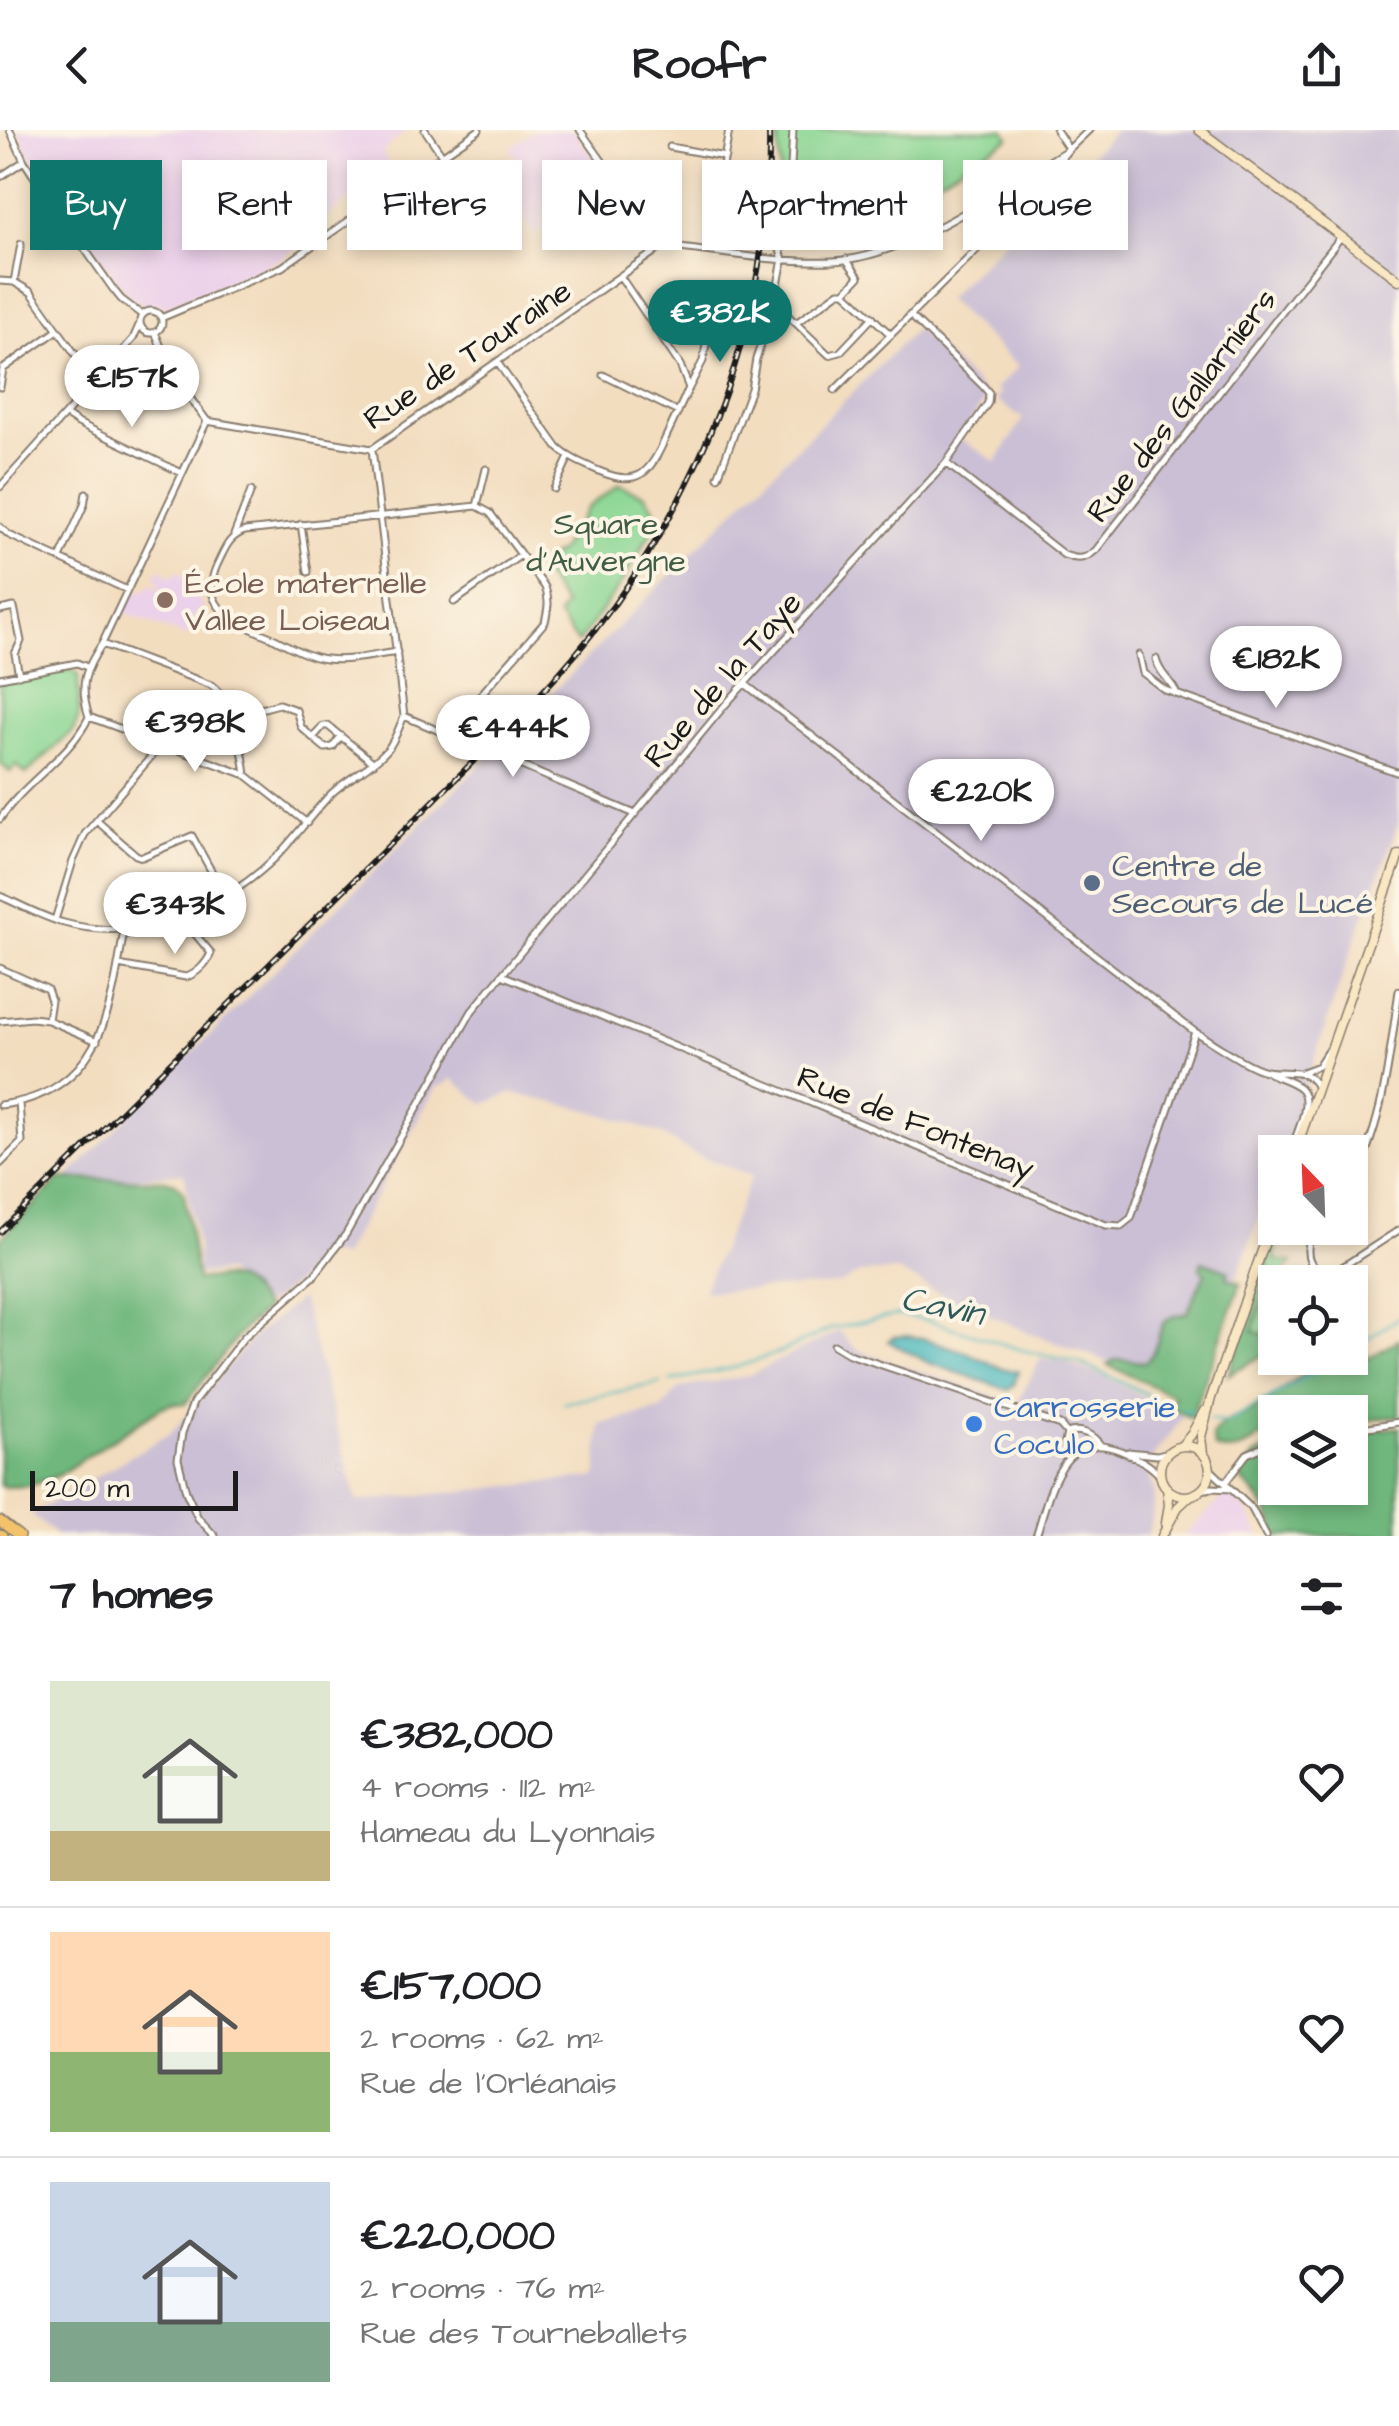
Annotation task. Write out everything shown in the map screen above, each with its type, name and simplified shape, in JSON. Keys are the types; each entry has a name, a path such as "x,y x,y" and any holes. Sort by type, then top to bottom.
{"main road":[{"path":"1199,130 1399,280"},
{"path":"1299,1135 1399,855"},
{"path":"1164,1532 1181,1503 1201,1490 1209,1479 1201,1437 1210,1398 1263,1245"},
{"path":"1190,1496 1175,1494 1167,1488 1160,1476 1162,1460 1191,1435 1210,1398"},
{"path":"1181,1446 1202,1453"},
{"path":"1164,1532 1169,1504 1167,1488"},
{"path":"0,1521 18,1536"}],"street":[{"path":"10,130 24,161 113,289 142,316"},
{"path":"425,130 442,155"},
{"path":"161,318 282,267 480,130"},
{"path":"580,130 601,160"},
{"path":"710,251 729,130"},
{"path":"718,476 751,389 756,359 774,306 783,259 780,246 793,130"},
{"path":"1056,130 1068,149"},
{"path":"835,390 1021,206 1089,130"},
{"path":"670,148 725,158"},
{"path":"682,248 783,259 846,259 887,250 918,237 1068,149"},
{"path":"0,177 24,161"},
{"name":"Rue des Gallarniers","path":"946,463 1064,555 1088,558 1342,236"},
{"path":"14,282 21,244"},
{"name":"Rue de Touraine","path":"207,421 372,449 657,250"},
{"path":"846,259 859,277 846,292"},
{"path":"620,276 680,364 689,388"},
{"path":"0,281 14,282 31,292 95,382"},
{"path":"796,323 840,292 846,292 890,335"},
{"path":"774,306 829,355 840,352 873,317"},
{"path":"0,487 136,336 142,316 151,311 158,313 162,326 136,336"},
{"name":"Rue de la Taye","path":"215,1536 198,1518 186,1492 178,1459 193,1403 244,1337 314,1276 346,1234 472,1011 745,684 946,463 988,403 988,393 910,316"},
{"path":"1,814 74,743 89,717 84,699 87,667 102,644 207,421 171,372 152,333 140,324"},
{"path":"497,362 569,458 614,477 629,478 654,464 703,361 709,328"},
{"path":"0,388 2,368 58,330"},
{"path":"603,375 678,412"},
{"path":"66,415 182,473"},
{"path":"0,896 55,920 85,927 124,930 184,916 225,896 260,872 332,793 390,748 404,716 372,449"},
{"path":"554,489 569,458"},
{"path":"478,506 486,469"},
{"path":"251,491 211,579 215,600 230,618 325,659 397,652"},
{"path":"60,558 86,493"},
{"path":"234,535 245,530 478,506 490,513 545,587 549,598 545,622 446,734"},
{"path":"301,524 308,572"},
{"path":"0,527 126,590"},
{"path":"454,602 521,555"},
{"path":"0,610 14,607 21,641 15,654 19,674"},
{"path":"102,644 221,692 246,775"},
{"path":"1138,655 1143,673 1152,682 1178,694 1399,773"},
{"path":"1156,659 1158,669 1178,694"},
{"path":"0,678 76,664 87,667"},
{"path":"745,684 1196,1032 1300,1088 1304,1110 1297,1135"},
{"path":"231,717 278,704 296,710 301,727 325,748 332,747 340,736"},
{"path":"404,716 635,814"},
{"path":"89,717 246,775 307,823"},
{"path":"314,738 323,726 328,726 374,763"},
{"path":"55,920 85,834 162,744"},
{"path":"97,821 142,857 192,836 225,896"},
{"path":"118,965 193,975 211,952 184,916"},
{"path":"0,1105 19,1103 54,1088 77,1070 108,1016 124,930"},
{"path":"0,968 47,989 52,1000 48,1020"},
{"name":"Rue de Fontenay","path":"502,975 1106,1225 1121,1226 1131,1218 1196,1032"},
{"path":"1368,1147 1380,1109 1399,991"},
{"path":"0,1021 48,1020 97,1041"},
{"path":"1300,1073 1318,1066 1332,1045"},
{"path":"1267,1071 1300,1073 1311,1077 1317,1087"},
{"path":"0,1164 22,1142 19,1103"},
{"path":"1308,1245 1312,1264 1330,1272 1399,1230"},
{"path":"834,1345 849,1354 1060,1425 1067,1433"},
{"path":"1368,1427 1399,1422"},
{"path":"1067,1433 1087,1433 1101,1446"},
{"path":"1067,1433 1064,1443 1072,1454"},
{"path":"1036,1536 1059,1470 1072,1454 1101,1446 1157,1455 1169,1452"},
{"path":"1225,1483 1248,1454 1258,1450"},
{"path":"1125,1452 1154,1468 1160,1476"},
{"path":"1210,1469 1243,1498 1266,1536"},
{"path":"1201,1490 1231,1489"}],"shaded area":[{"path":"18,130 408,130 383,151 386,160 347,160 347,201 327,216 327,160 182,160 182,250 292,250 213,289 165,307 143,305 129,297 95,250 162,250 162,160 32,160"},
{"path":"535,130 573,130 595,160 542,160 542,230 535,235 522,216 522,160 518,160 510,148"},
{"path":"1116,130 1399,130 1399,822 1289,1135 1258,1135 1258,1221 1236,1279 1138,1373 1028,1332 898,1271 859,1273 839,1285 703,1292 752,1176 694,1154 659,1133 589,1110 511,1093 484,1104 451,1078 436,1087 342,1257 325,1254 304,1277 267,1305 226,1272 198,1274 197,1243 184,1173 60,1185 917,328 985,393 985,400 959,438 996,462 1023,419 996,400 1000,393 996,389 1018,367 946,299 995,250 1128,250 1128,160 1086,160"},
{"name":"École maternelle Vallee Loiseau","path":"162,569 169,578 179,571 205,608 195,615 187,637 124,613 135,589 142,592 153,584 159,588 154,575"},
{"path":"301,1298 357,1502 597,1477 600,1424 661,1410 680,1388 748,1376 839,1331 857,1350 1017,1404 1041,1358 1062,1361 1105,1377 1183,1417 1146,1468 1154,1492 1147,1536 57,1536 31,1515 172,1432 256,1334"},
{"path":"1226,1495 1234,1497 1247,1512 1260,1536 1183,1536"}],"green space":[{"path":"778,130 1005,130 1009,138 971,160 963,160 963,165 943,176 943,160 779,160"},
{"name":"Square d'Auvergne","path":"620,485 646,496 660,517 622,582 578,643 558,616 565,606 537,566 561,550 587,508"},
{"path":"71,669 78,675 79,717 73,731 26,774 16,765 10,772 0,763 0,683"},
{"path":"60,1179 176,1183 184,1194 197,1280 237,1280 266,1309 243,1329 185,1404 162,1407 57,1476 29,1486 4,1487 0,1486 0,1239"},
{"path":"1271,1245 1279,1245 1276,1260 1293,1262 1268,1265"},
{"path":"1202,1261 1229,1271 1227,1278 1241,1283 1191,1418 1169,1407 1174,1396 1107,1365 1121,1359 1145,1362 1150,1357 1166,1321 1187,1313 1205,1273 1200,1269"},
{"path":"1258,1283 1258,1316 1253,1331 1258,1333 1258,1358 1228,1375"},
{"path":"1399,1339 1399,1416 1368,1420 1368,1395 1276,1395 1304,1375 1368,1375 1368,1359"},
{"path":"1258,1407 1258,1438 1238,1450 1215,1448 1212,1436 1231,1419"},
{"path":"1399,1427 1399,1536 1277,1536 1263,1505 1368,1505 1368,1431"},
{"path":"1258,1454 1258,1497 1238,1476"}],"water":[{"path":"906,1336 1018,1371 1014,1385 1009,1390 929,1363 888,1341"}],"waterway":[{"name":"Cavin","path":"670,1381 737,1367 830,1329 898,1315 1080,1363 1147,1394"},
{"path":"1368,1339 1399,1317"},
{"path":"1210,1420 1226,1423 1310,1375"},
{"name":"Cavin","path":"564,1403 660,1383"},
{"name":"Cavin","path":"1182,1409 1193,1413"}],"railway":[{"path":"0,1232 531,704 584,644 631,580 672,512 707,440 734,366 754,289 766,210 769,130"}],"place":[{"name":"École maternelle Vallee Loiseau","path":"165,600"},
{"name":"Centre de Secours de Lucé","path":"1092,883"},
{"name":"Carrosserie Coculo","path":"974,1424"}]}
